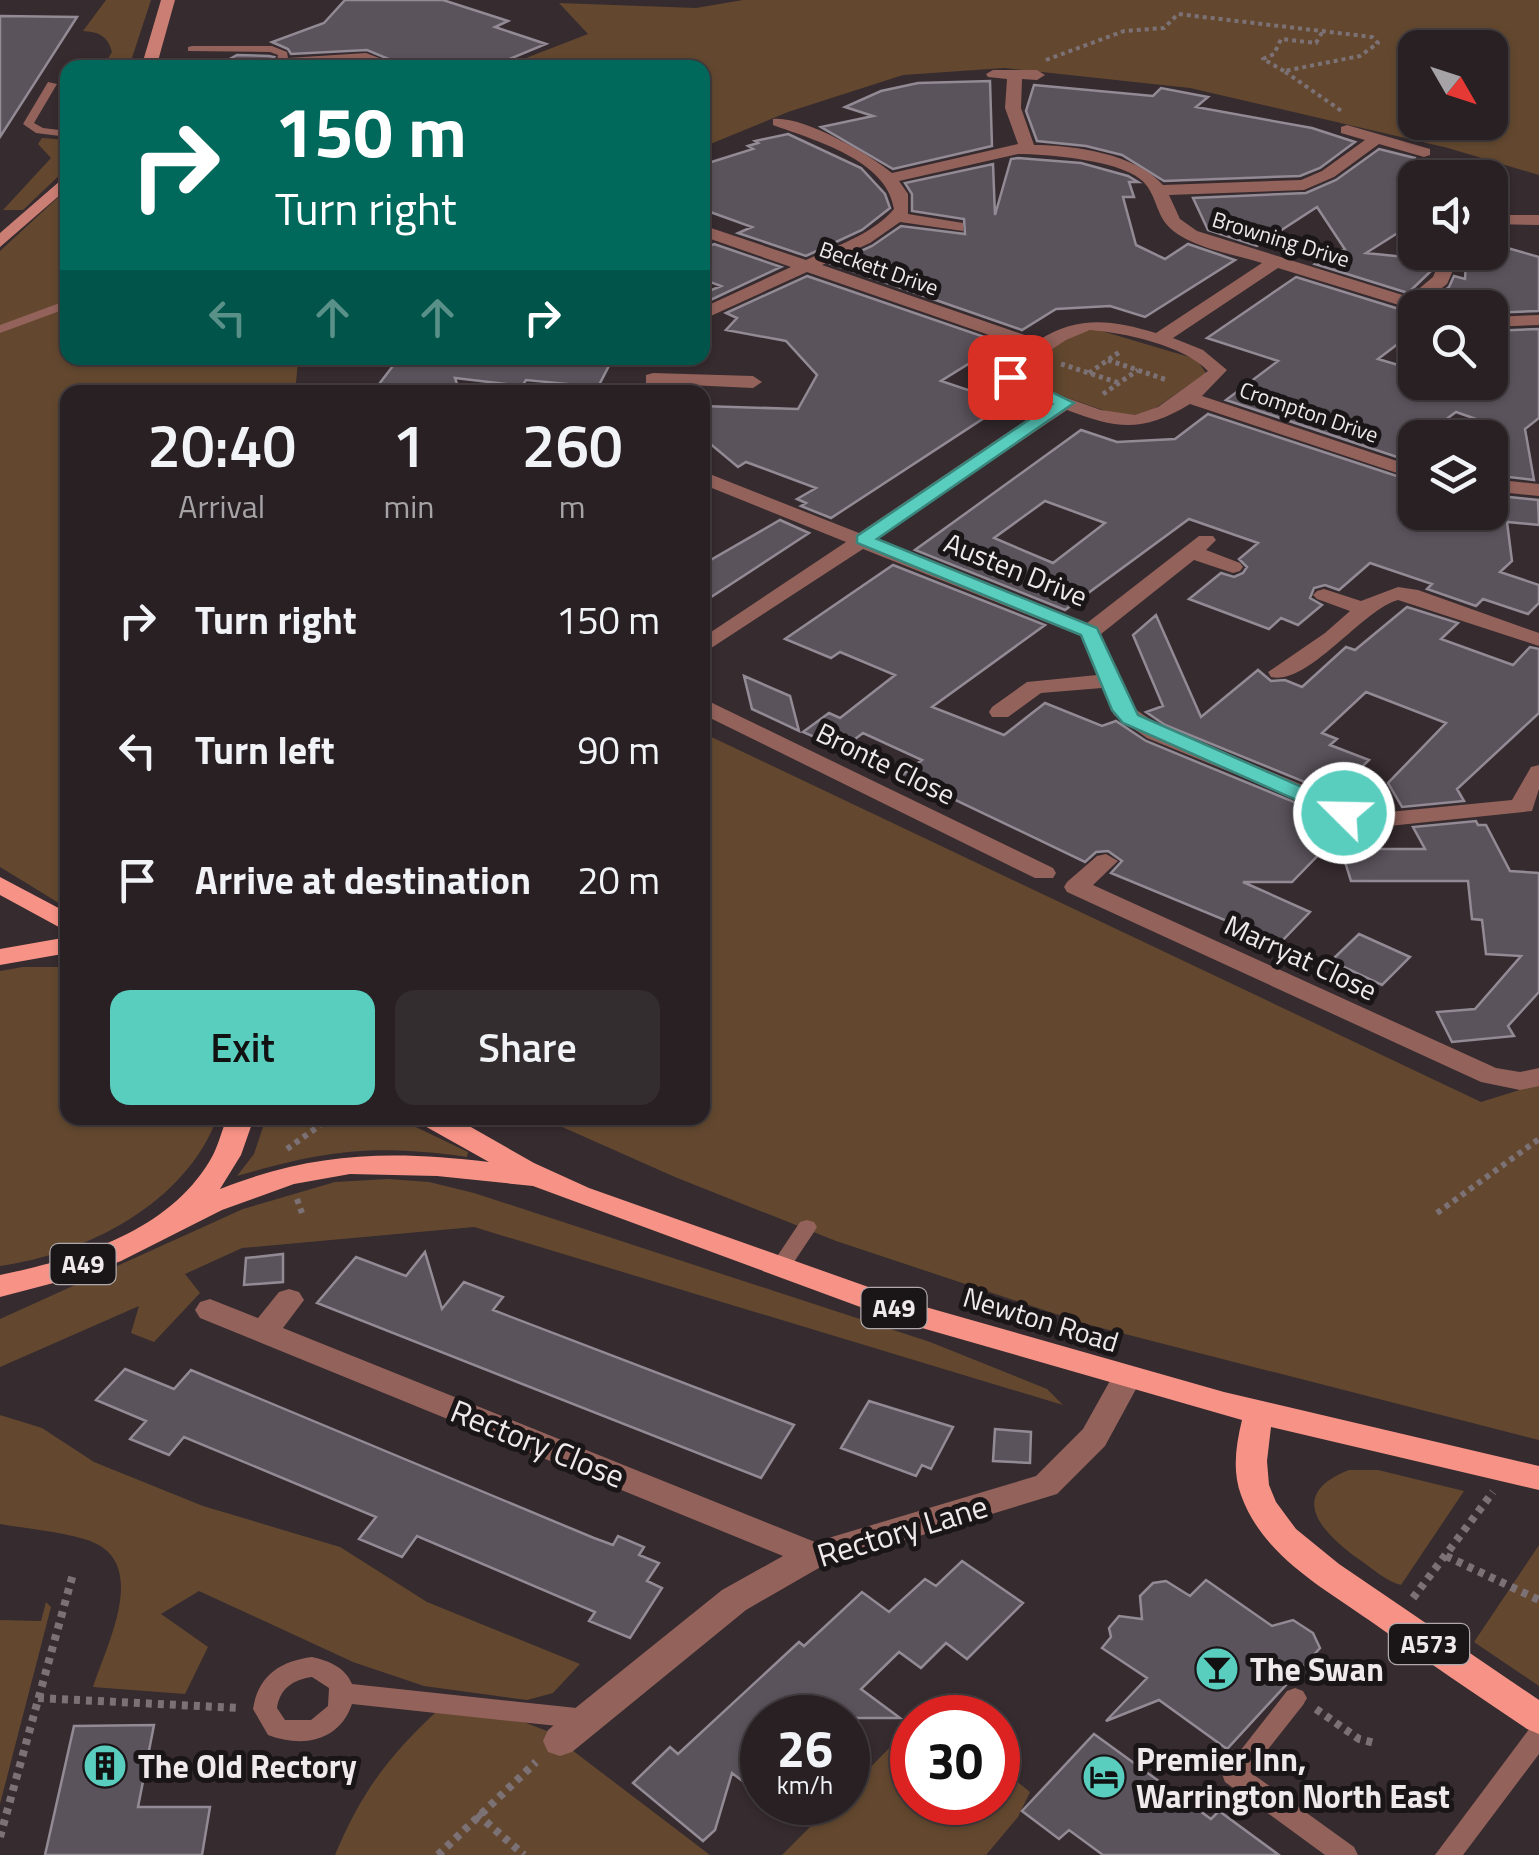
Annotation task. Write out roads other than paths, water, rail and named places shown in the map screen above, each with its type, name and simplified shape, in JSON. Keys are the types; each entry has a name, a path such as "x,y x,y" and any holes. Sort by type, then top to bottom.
{"main road":[{"path":"0,885 60,919"},
{"path":"0,956 60,946"},
{"name":"A49","path":"0,1300 113,1253 160,1226 213,1177 234,1141 238,1125"},
{"name":"Newton Road","path":"448,1125 537,1177 779,1269 1127,1378 1524,1475"},
{"name":"Newton Road","path":"160,1226 247,1189 340,1166 408,1164 537,1177"},
{"name":"A49","path":"0,1286 55,1274"},
{"name":"A573","path":"1259,1412 1249,1464 1253,1486 1273,1524 1302,1554 1539,1720"}],"street":[{"path":"150,60 168,0"},
{"path":"993,74 1027,75 1013,108 1027,148"},
{"path":"710,311 864,239 898,217 904,203 888,179 834,142 778,122"},
{"path":"1352,132 1424,152"},
{"name":"Browning Drive","path":"1159,190 1279,188 1311,183 1376,139"},
{"name":"Browning Drive","path":"888,179 1027,148 1064,150 1128,166 1150,178 1181,229 1205,241 1398,299"},
{"path":"0,242 60,186"},
{"path":"898,217 959,228"},
{"path":"1508,219 1539,220"},
{"name":"Beckett Drive","path":"710,233 1037,350"},
{"path":"1150,338 1275,262"},
{"path":"1508,321 1539,320"},
{"path":"1090,324 1150,338 1202,356 1216,365 1216,376 1145,422 1114,420 1024,388 1010,377 1013,366 1037,350 1071,329 1090,324"},
{"path":"673,385 756,381"},
{"name":"Crompton Drive","path":"1192,393 1398,467"},
{"path":"710,643 1073,406"},
{"name":"Austen Drive","path":"710,480 1090,632 1122,710 1142,726 1344,813 1389,819 1532,813"},
{"path":"1508,487 1539,490"},
{"name":"Austen Drive","path":"1090,632 1198,546 1234,567"},
{"path":"1280,672 1332,638 1375,599 1402,593 1539,640"},
{"path":"1324,595 1363,609"},
{"path":"1000,712 1035,687 1109,680"},
{"name":"Bronte Close","path":"710,709 1044,873"},
{"path":"1532,813 1524,794 1539,772"},
{"name":"Marryat Close","path":"1106,861 1076,888 1490,1076 1520,1081 1539,1077"},
{"path":"263,1332 289,1300"},
{"name":"Rectory Close","path":"210,1310 814,1555"},
{"name":"Rectory Lane","path":"560,1741 734,1600 814,1555 1046,1485 1071,1466 1095,1436 1117,1403 1127,1378"}],"lane":[{"path":"192,49 272,50 284,54 281,60"},
{"path":"327,60 366,56 378,60"},
{"path":"52,84 28,124 40,131 60,133"},
{"path":"0,329 60,307"},
{"path":"779,1269 807,1227"},
{"path":"300,1668 324,1670 340,1683 342,1693 342,1703 328,1724 302,1734 277,1728 265,1709 270,1687 288,1672 300,1668"},
{"path":"342,1693 586,1719"},
{"path":"1304,1702 1234,1774 1345,1855"},
{"path":"1448,1855 1539,1735"}],"place":[{"name":"The Swan","path":"1217,1669"},
{"name":"The Old Rectory","path":"105,1766"},
{"name":"Premier Inn, Warrington North East","path":"1104,1777"}]}
